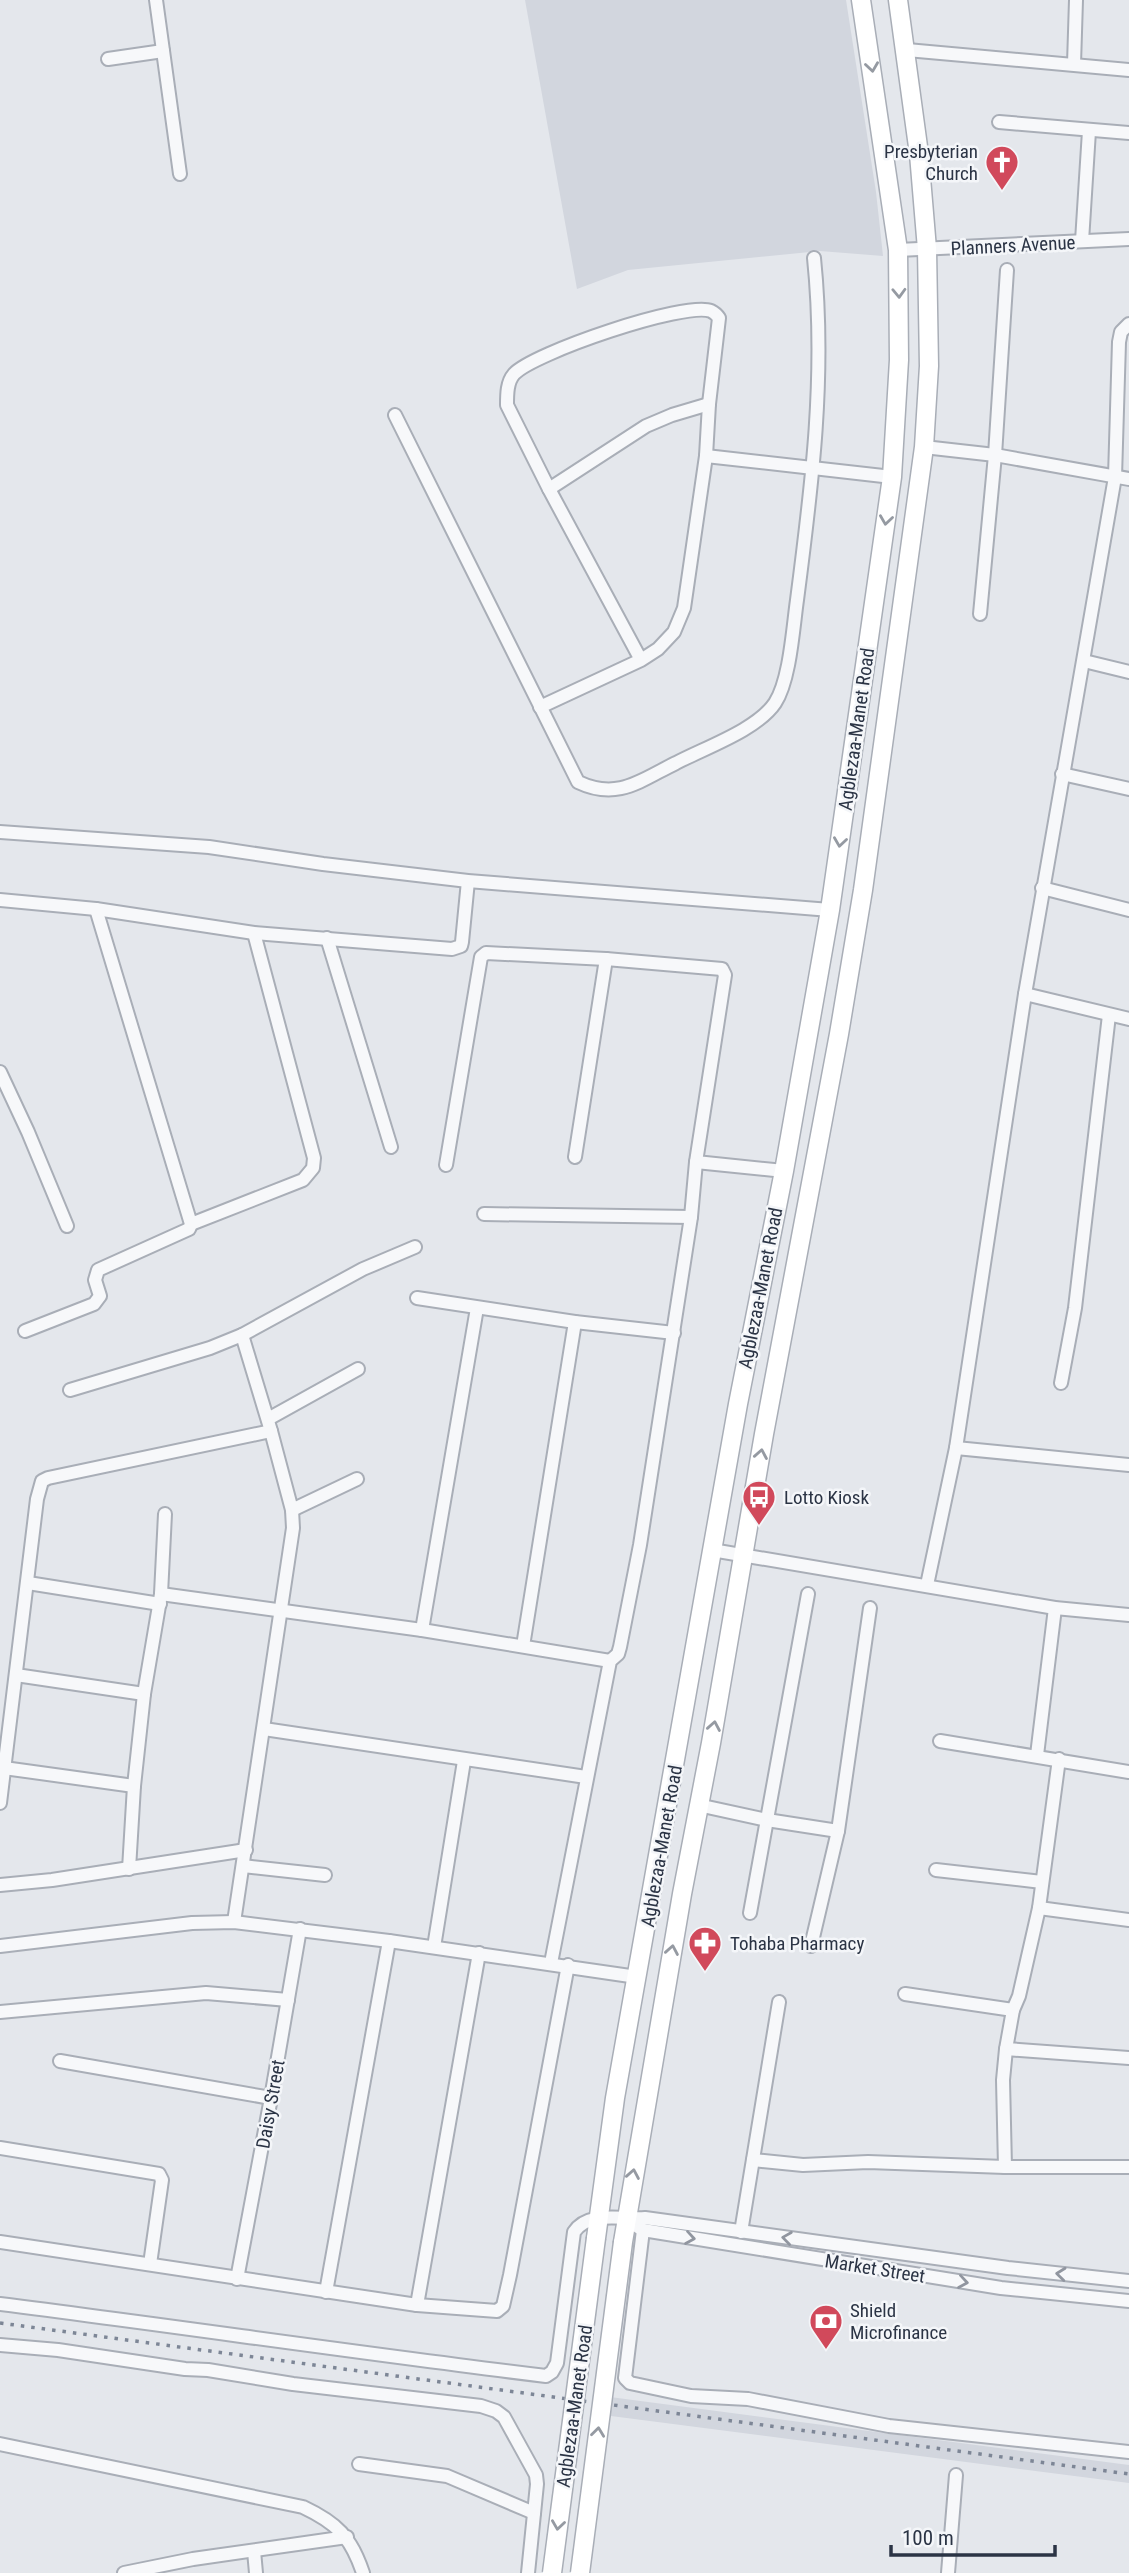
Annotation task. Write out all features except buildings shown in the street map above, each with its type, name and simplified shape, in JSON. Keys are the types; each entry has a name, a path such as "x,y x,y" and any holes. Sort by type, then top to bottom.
{"main road":[{"name":"Agblezaa-Manet Road","path":"552,2573 615,2098 830,909 892,477 899,360 898,250 861,0"},
{"name":"Agblezaa-Manet Road","path":"580,2573 625,2220 863,890 924,447 929,366 927,249 906,50 898,0"}],"street":[{"path":"156,0 180,174"},
{"path":"1074,64 1076,0"},
{"path":"906,50 1129,70"},
{"path":"108,59 163,51"},
{"path":"999,122 1129,133"},
{"path":"1082,241 1089,131"},
{"name":"Planners Avenue","path":"898,250 1129,239"},
{"path":"395,415 578,782 600,791 627,788 763,717 776,702 789,663 814,470 820,322 814,258"},
{"path":"980,614 995,455 1007,270"},
{"path":"540,707 641,660 658,649 674,632 684,608 706,456 719,318 713,312 704,310 654,316 611,329 529,364 514,374 507,390 508,405 641,660"},
{"path":"927,1584 956,1448 1042,888 1115,477 1119,342 1121,331 1129,324"},
{"path":"550,489 646,426 709,404"},
{"path":"924,447 995,455 1129,479"},
{"path":"706,456 892,477"},
{"path":"1084,662 1129,672"},
{"path":"1062,774 1129,789"},
{"path":"0,832 209,847 468,881 830,909"},
{"path":"0,900 96,909 254,933 452,949 461,946 468,881"},
{"path":"1042,888 1129,910"},
{"path":"96,909 191,1224"},
{"path":"25,1331 94,1304 100,1296 95,1280 99,1270 189,1229 191,1224 303,1180 313,1168 314,1158 254,933"},
{"path":"327,939 391,1147"},
{"path":"446,1165 483,954 606,959 722,969 725,975 696,1162 674,1334 627,1616 618,1654 610,1661 551,1963"},
{"path":"575,1157 606,959"},
{"path":"1025,994 1129,1020"},
{"path":"1061,1383 1075,1308 1109,1015"},
{"path":"0,1072 67,1226"},
{"path":"696,1162 784,1171"},
{"path":"484,1214 691,1216"},
{"path":"70,1390 176,1360 242,1335 325,1288 415,1247"},
{"path":"417,1298 674,1334"},
{"path":"422,1630 477,1308"},
{"path":"523,1646 575,1322"},
{"path":"234,1922 293,1528 292,1510 270,1425 242,1335"},
{"path":"0,1803 37,1499 42,1481 270,1425 358,1369"},
{"path":"956,1448 1129,1465"},
{"path":"292,1510 358,1479"},
{"path":"129,1868 144,1694 160,1599 165,1514"},
{"path":"712,1550 927,1584 1055,1608 1129,1615"},
{"path":"27,1583 422,1630 610,1661"},
{"path":"750,1913 808,1594"},
{"path":"811,1946 838,1830 870,1608"},
{"path":"1037,1755 1055,1608"},
{"path":"16,1675 144,1694"},
{"path":"264,1729 464,1761 586,1777"},
{"path":"940,1741 1129,1772"},
{"path":"1005,2167 1003,2080 1006,2049 1039,1908 1059,1759"},
{"path":"434,1948 464,1761"},
{"path":"4,1768 134,1786"},
{"path":"698,1805 767,1820 838,1830"},
{"path":"0,1885 246,1850"},
{"path":"243,1866 325,1875"},
{"path":"936,1870 1042,1882"},
{"path":"1039,1908 1129,1920"},
{"path":"0,1946 123,1930 234,1922 568,1965 637,1977"},
{"name":"Daisy Street","path":"237,2279 300,1929"},
{"path":"326,2292 389,1941"},
{"path":"417,2305 479,1953"},
{"path":"0,2242 417,2305 498,2311 503,2306 568,1965"},
{"path":"0,2012 206,1993 288,2000"},
{"path":"905,1994 1013,2010"},
{"path":"741,2232 779,2002"},
{"path":"1006,2049 1129,2057"},
{"path":"60,2061 271,2098"},
{"path":"0,2148 159,2174 162,2180 150,2264"},
{"path":"753,2160 803,2165 868,2162 1005,2167 1128,2167 1129,2152"},
{"path":"0,2304 546,2376 557,2363 574,2232 578,2226 599,2217"},
{"name":"Market Street","path":"599,2217 625,2220 645,2218 1008,2268 1129,2281"},
{"name":"Market Street","path":"625,2220 643,2230 1001,2288 1129,2301"},
{"path":"643,2230 625,2378 630,2383 691,2396 748,2399 889,2426 1129,2452"},
{"path":"0,2345 58,2350 293,2384 481,2406 496,2411 504,2417 536,2475 528,2573"},
{"path":"0,2444 303,2507 320,2515 347,2537 363,2573"},
{"path":"359,2465 447,2476 534,2513"},
{"path":"948,2573 956,2475"},
{"path":"124,2573 193,2558 347,2537"},
{"path":"254,2551 256,2573"},
{"path":"193,2558 193,2573"}],"shaded area":[{"path":"525,0 846,0 876,192 883,256 820,251 628,270 577,289"},
{"path":"610,2397 1129,2465 1129,2483 611,2416"}],"railway":[{"path":"0,2323 1129,2474"}],"place":[{"name":"Presbyterian Church","path":"1002,192"},
{"name":"Lotto Kiosk","path":"759,1527"},
{"name":"Tohaba Pharmacy","path":"705,1973"},
{"name":"Shield Microfinance","path":"826,2351"}]}
